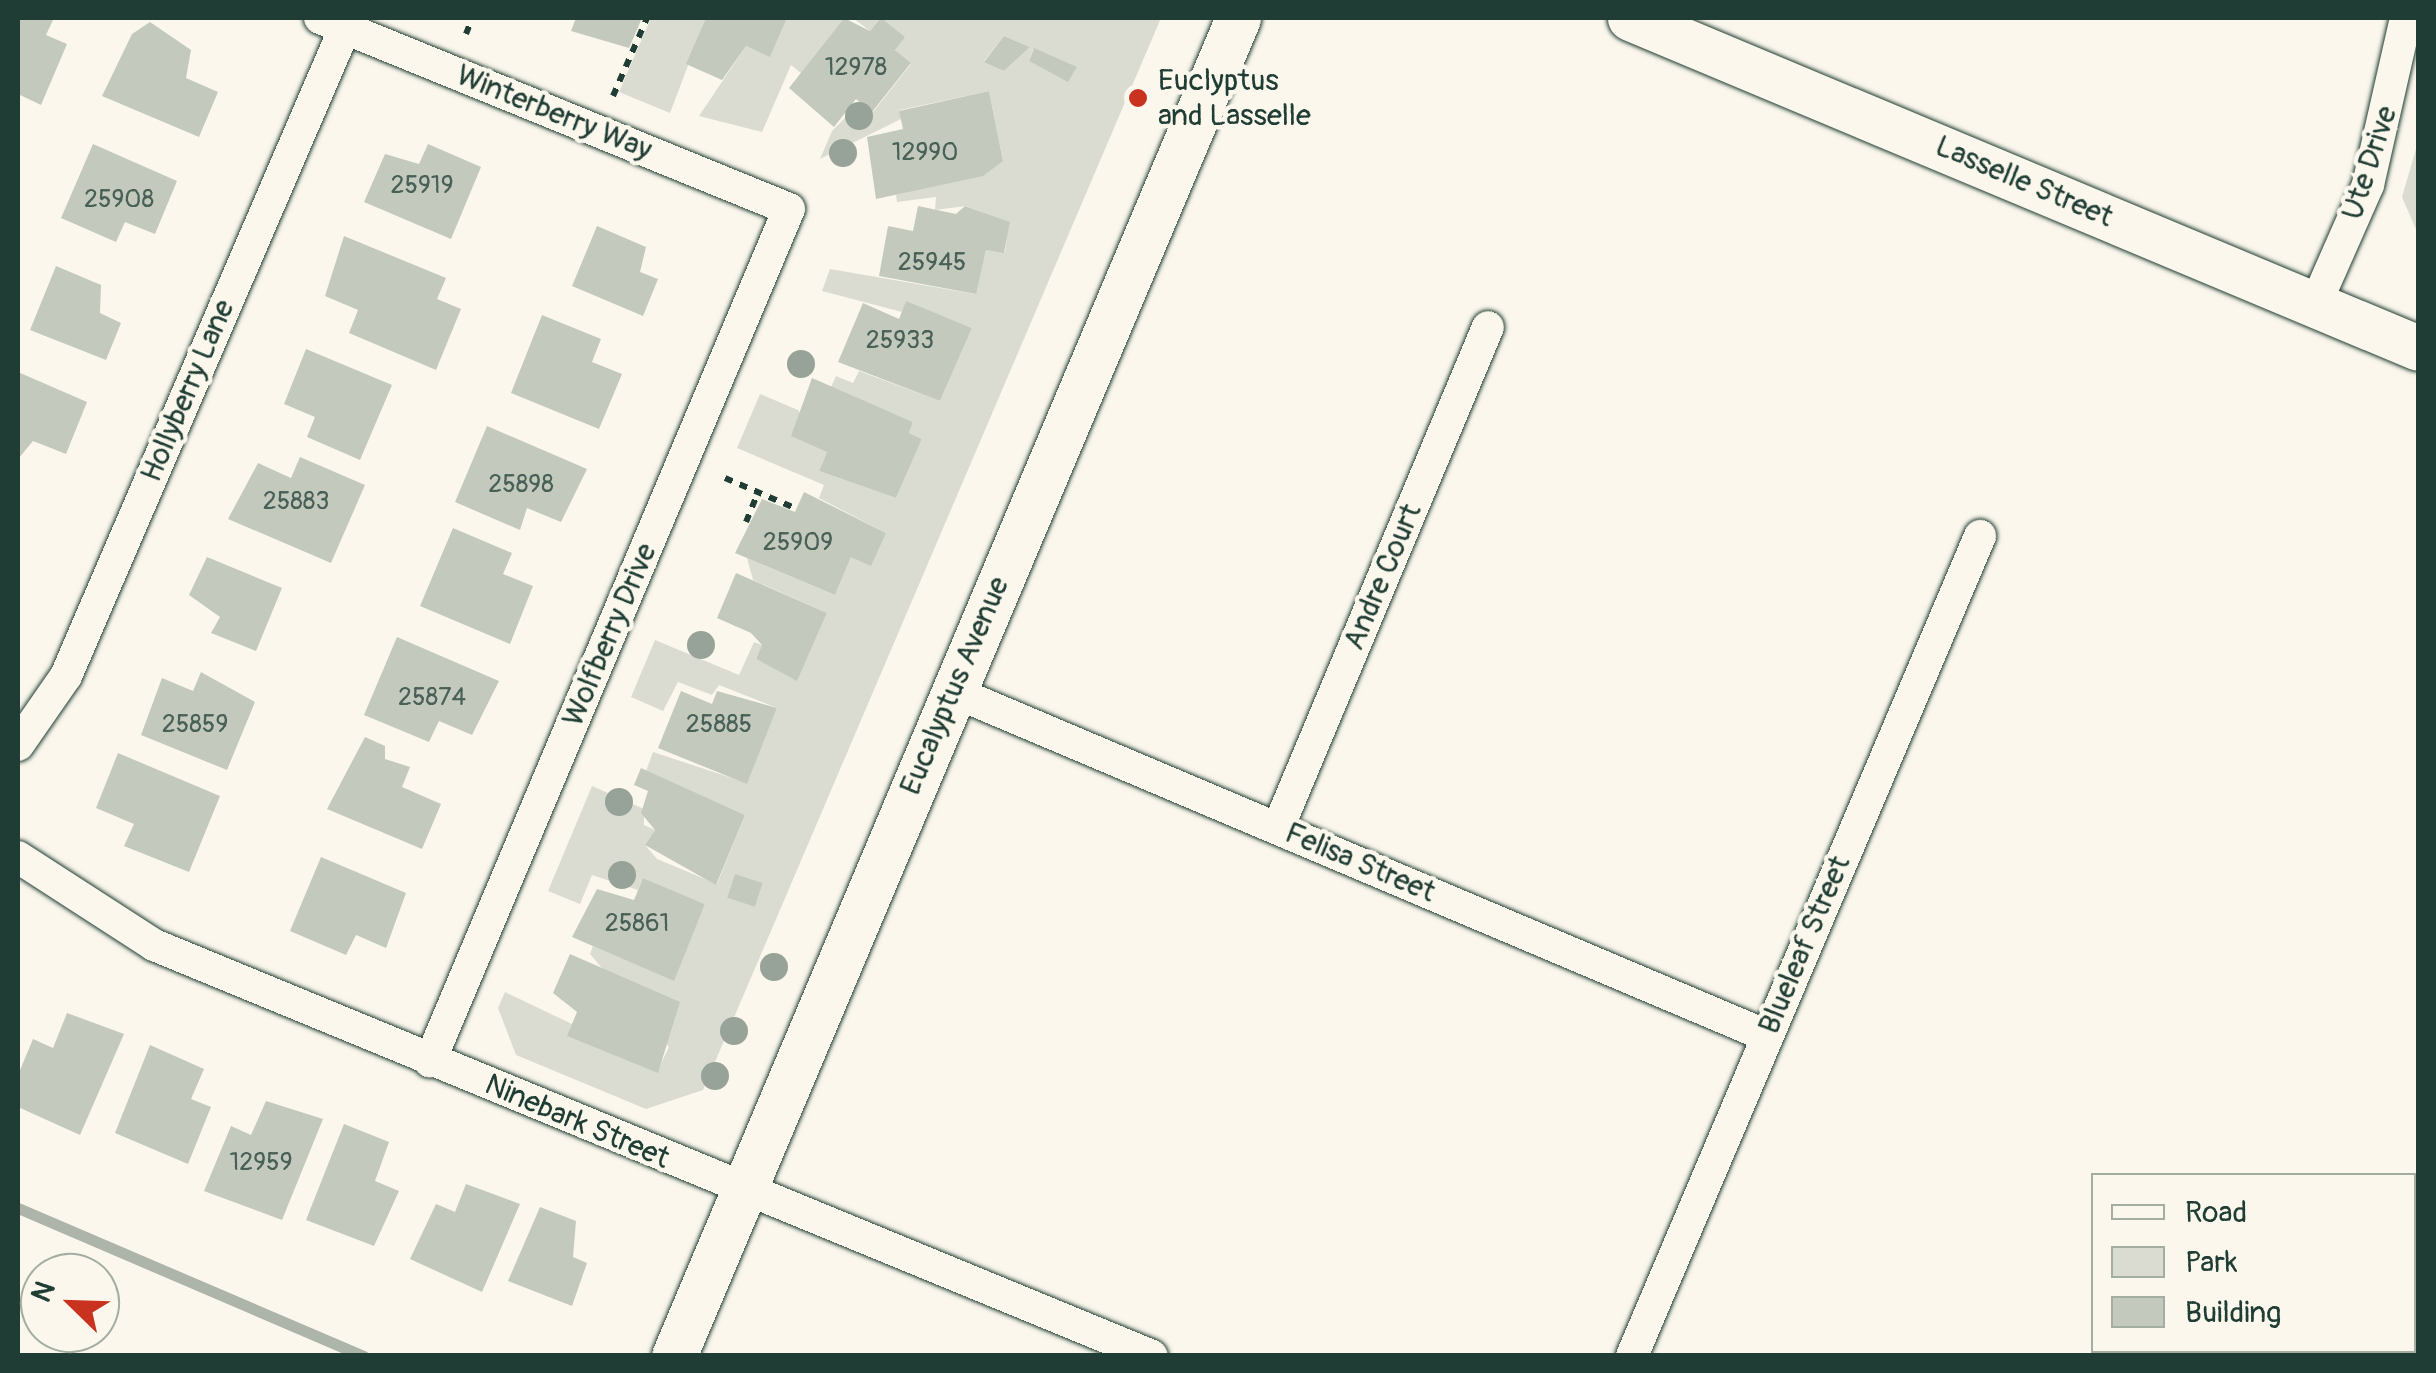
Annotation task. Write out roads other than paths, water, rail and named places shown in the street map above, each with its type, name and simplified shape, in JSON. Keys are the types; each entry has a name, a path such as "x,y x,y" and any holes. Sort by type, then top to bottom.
{"main road":[{"name":"Eucalyptus Avenue","path":"674,1356 1238,18"},
{"name":"Lasselle Street","path":"1630,18 2418,348"}],"street":[{"name":"Ute Drive","path":"2316,303 2368,184 2406,18"},
{"name":"Winterberry Way","path":"333,23 788,209"},
{"name":"Hollyberry Lane","path":"18,745 66,676 333,23"},
{"name":"Wolfberry Drive","path":"430,1061 788,209"},
{"name":"Andre Court","path":"1278,828 1488,327"},
{"name":"Blueleaf Street","path":"1632,1356 1980,536"},
{"name":"Felisa Street","path":"952,691 1767,1036"},
{"name":"Ninebark Street","path":"18,858 154,945 1152,1356"}],"waterway":[{"path":"18,1208 364,1356"}],"place":[{"name":"Euclyptus and Lasselle","path":"1138,98"}]}
